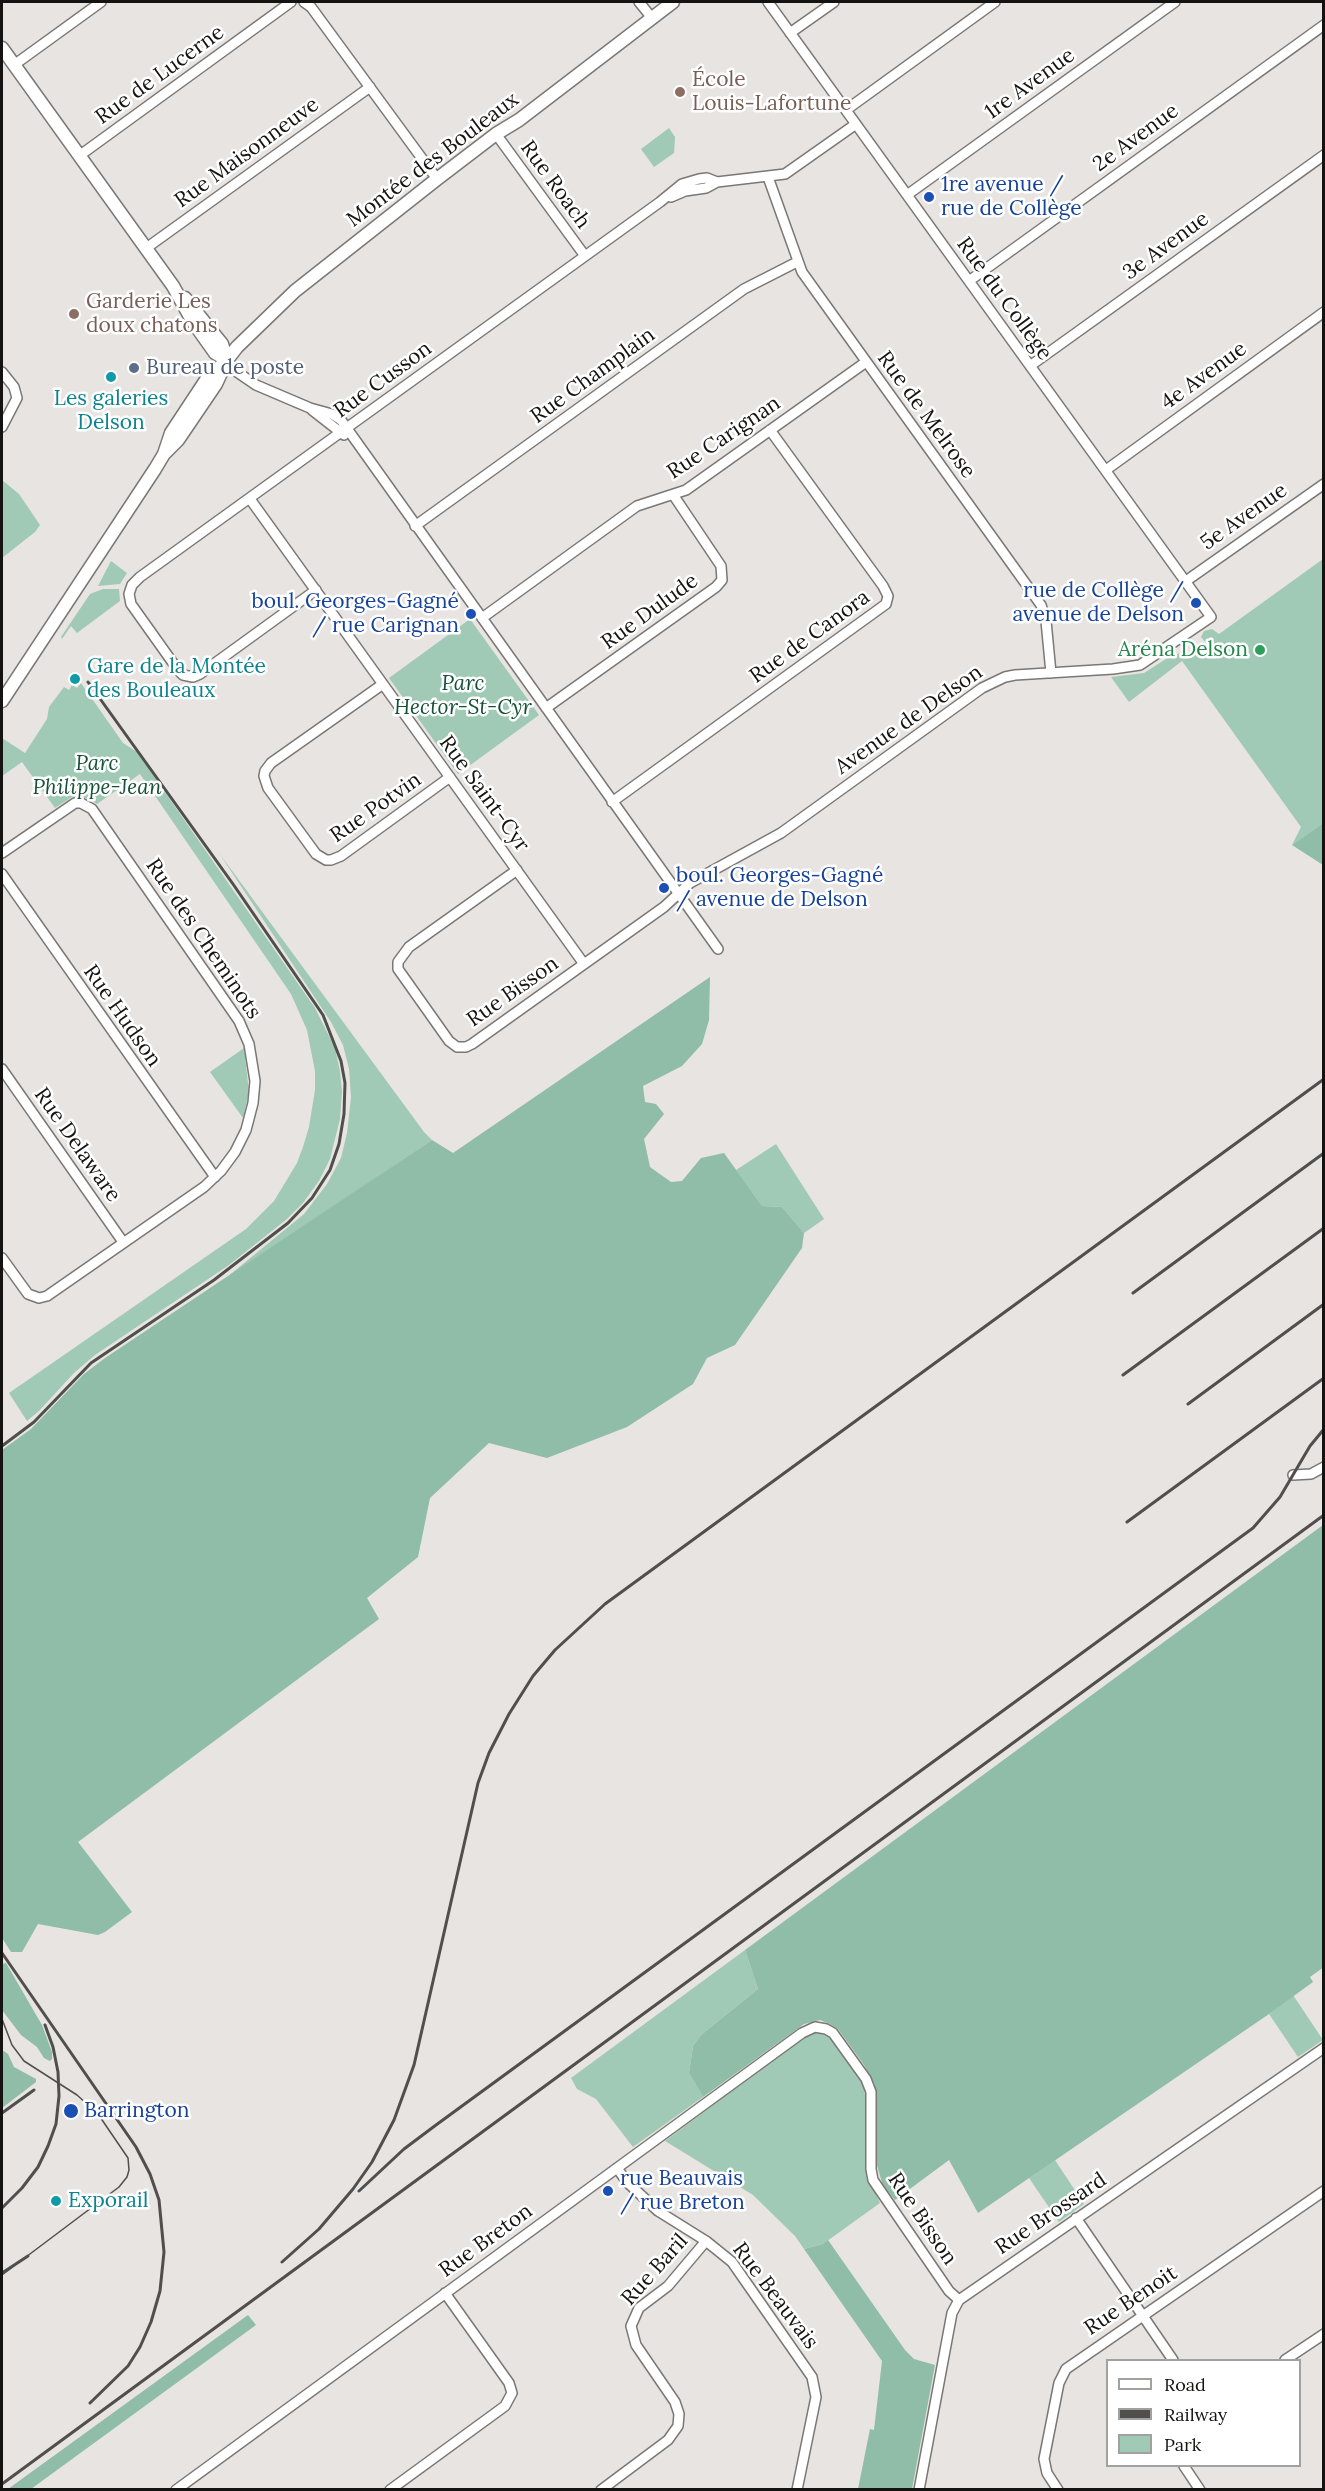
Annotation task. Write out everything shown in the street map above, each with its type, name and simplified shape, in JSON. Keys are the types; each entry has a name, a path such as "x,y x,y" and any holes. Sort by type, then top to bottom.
{"street":[{"path":"14,65 101,2"},
{"name":"Rue de Lucerne","path":"79,156 291,2"},
{"path":"304,2 311,7 436,179"},
{"path":"639,2 652,18"},
{"name":"Montée des Bouleaux","path":"2,701 164,454 171,433 208,377 295,291 436,179 496,134 519,120 673,2"},
{"name":"Rue du Collège","path":"768,2 1211,617"},
{"path":"790,33 834,2"},
{"path":"846,110 995,2"},
{"name":"1re Avenue","path":"907,195 1175,2"},
{"name":"2e Avenue","path":"969,280 1323,25"},
{"path":"2,48 173,286 193,322 215,353 227,360 237,372 256,385 310,408 336,416 718,949"},
{"name":"Rue Maisonneuve","path":"145,249 369,87"},
{"name":"Rue Cusson","path":"316,590 200,674 188,676 178,670 131,604 130,589 140,577 660,202 675,188 688,181 707,178 717,182 768,177 789,172 856,124"},
{"name":"Rue Roach","path":"496,134 585,256"},
{"name":"3e Avenue","path":"1030,366 1323,155"},
{"name":"Rue de Melrose","path":"768,177 797,262 866,362 1041,604 1046,621 1051,673"},
{"name":"Rue Champlain","path":"415,526 744,290 797,262"},
{"name":"4e Avenue","path":"1106,470 1323,312"},
{"name":"Rue Carignan","path":"482,618 637,506 674,496 686,490 866,362"},
{"path":"2,372 14,387 17,398 2,427"},
{"name":"Rue de Canora","path":"612,802 886,604 888,596 883,586 771,430"},
{"name":"5e Avenue","path":"1186,581 1323,484"},
{"name":"Rue Dulude","path":"546,708 716,587 722,580 721,566 674,496"},
{"name":"Rue Saint-Cyr","path":"250,499 584,964"},
{"name":"Avenue de Delson","path":"679,894 690,883 781,833 982,688 1005,677 1140,665 1211,617"},
{"name":"Rue Potvin","path":"383,684 271,763 264,776 268,788 316,854 326,860 331,860 341,856 450,777"},
{"name":"Rue des Cheminots","path":"2,853 67,807 75,803 87,805 97,816 232,1010 249,1044 254,1069 254,1092 250,1117 242,1142 215,1177 43,1298 28,1294 2,1258"},
{"name":"Rue Bisson","path":"517,870 405,951 398,966 449,1041 461,1048 472,1044 668,905 679,894"},
{"name":"Rue Hudson","path":"2,874 215,1177"},
{"name":"Rue Delaware","path":"2,1069 123,1242"},
{"path":"1293,1475 1311,1473 1323,1467"},
{"name":"Rue Bisson","path":"820,2027 837,2037 870,2088 871,2169 875,2184 949,2291 959,2300"},
{"name":"Rue Breton","path":"176,2490 802,2032 809,2028 820,2027"},
{"name":"Rue Brossard","path":"959,2300 1323,2048"},
{"name":"Rue Beauvais","path":"617,2168 627,2182 658,2211 706,2241 732,2262 814,2382 816,2397 797,2490"},
{"name":"Rue Benoit","path":"1058,2490 1047,2473 1044,2459 1060,2377 1071,2364 1323,2191"},
{"path":"1076,2218 1172,2359"},
{"name":"Rue Baril","path":"601,2490 668,2440 676,2431 679,2420 675,2402 636,2344 632,2326 639,2308 674,2281 706,2241"},
{"path":"390,2490 505,2406 512,2393 509,2383 445,2293"},
{"path":"919,2490 952,2313 959,2300"},
{"path":"1288,2359 1323,2334"},
{"path":"1185,2467 1200,2490"}],"green space":[{"path":"669,128 675,137 674,153 654,167 641,149"},
{"path":"2,480 19,494 40,525 35,532 2,558"},
{"path":"1323,559 1323,823 1292,845 1301,827 1182,661 1129,702 1111,677 1144,673 1169,657 1183,652 1187,657 1206,643 1201,637 1204,631 1212,629 1219,634"},
{"path":"111,561 127,573 120,584 98,586"},
{"path":"103,589 119,589 120,601 77,633 71,626 62,639 61,637 90,594"},
{"name":"Parc Hector-St-Cyr","path":"470,619 539,715 458,774 389,678"},
{"name":"Parc Philippe-Jean","path":"81,683 123,743 137,752 315,1008 335,1048 342,1092 340,1119 330,1159 319,1181 303,1203 287,1219 229,1265 95,1355 27,1421 9,1393 246,1229 274,1201 297,1163 303,1147 315,1090 315,1071 307,1030 291,994 140,774 97,804 79,796 72,797 55,808 22,762 2,776 2,738 25,753 47,719 49,707 64,687 69,690 72,685 77,688"},
{"path":"1323,823 1323,865 1292,845"},
{"path":"219,853 432,1140 221,1282 304,1214 327,1184 341,1158 347,1133 351,1097 349,1069 343,1045 331,1022"},
{"path":"710,977 709,1020 702,1044 682,1066 643,1086 645,1102 656,1104 664,1114 644,1139 650,1167 671,1182 682,1181 701,1158 724,1153 762,1206 782,1207 804,1233 802,1248 735,1345 707,1358 693,1384 627,1427 547,1458 489,1443 430,1498 418,1557 367,1598 379,1619 78,1842 132,1912 98,1935 38,1924 22,1952 11,1952 2,1938 2,1450 31,1429 84,1374 105,1358 432,1140 453,1153"},
{"path":"244,1048 249,1092 243,1118 210,1072"},
{"path":"776,1144 824,1219 804,1233 782,1207 762,1206 736,1170"},
{"path":"1323,1525 1324,1967 1310,1977 1313,1982 978,2213 949,2160 895,2200 883,2186 876,2162 875,2085 864,2065 838,2029 830,2024 820,2020 804,2024 703,2097 689,2073 693,2046 701,2035 758,1989 745,1950"},
{"path":"745,1950 758,1989 701,2035 693,2046 689,2073 703,2097 633,2147 596,2099 577,2089 571,2078"},
{"path":"6,1963 42,2025 52,2052 50,2061 21,2035 2,2010 2,1964"},
{"path":"1293,1995 1323,2040 1298,2057 1269,2014"},
{"path":"816,2032 830,2037 863,2085 866,2172 880,2203 823,2244 804,2249 795,2236 753,2195 665,2141 807,2035"},
{"path":"2,2052 8,2054 14,2067 36,2079 36,2082 2,2108"},
{"path":"1055,2160 1084,2204 1059,2222 1029,2178"},
{"path":"828,2240 905,2350 914,2359 935,2365 912,2489 858,2489 870,2429 874,2430 882,2361 804,2249 823,2244"},
{"path":"248,2315 256,2325 31,2489 8,2489"}],"tram line":[{"path":"2,2019 12,2045 24,2061 77,2095 98,2114 128,2158 129,2170 127,2177 119,2187 2,2275"}],"railway":[{"path":"2,1446 34,1422 91,1363 214,1280 288,1223 312,1198 330,1170 339,1144 344,1114 345,1083 341,1061 323,1015 233,884 88,682"},
{"path":"282,2262 319,2229 353,2189 372,2162 394,2120 414,2065 478,1783 489,1753 509,1714 533,1676 555,1650 605,1604 1324,1079"},
{"path":"1133,1293 1324,1153"},
{"path":"1123,1375 1324,1228"},
{"path":"1188,1404 1324,1304"},
{"path":"1127,1522 1324,1378"},
{"path":"359,2191 404,2149 436,2125 1253,1528 1280,1497 1310,1446 1324,1429"},
{"path":"2,2484 1324,1515"},
{"path":"2,1953 136,2147 150,2174 159,2200 164,2252 160,2291 151,2322 140,2347 128,2366 90,2403"},
{"path":"2,2208 22,2188 38,2167 56,2124 59,2096 58,2072 53,2047 45,2025"},
{"path":"2,2113 34,2090"},
{"path":"2,2273 28,2256"}],"place":[{"name":"École Louis-Lafortune","path":"680,92"},
{"name":"1re avenue / rue de Collège","path":"929,197"},
{"name":"Garderie Les doux chatons","path":"74,314"},
{"name":"Bureau de poste","path":"134,368"},
{"name":"Les galeries Delson","path":"111,377"},
{"name":"rue de Collège / avenue de Delson","path":"1196,603"},
{"name":"boul. Georges-Gagné / rue Carignan","path":"471,614"},
{"name":"Aréna Delson","path":"1260,650"},
{"name":"Gare de la Montée des Bouleaux","path":"75,679"},
{"name":"boul. Georges-Gagné / avenue de Delson","path":"664,888"},
{"name":"Barrington","path":"71,2111"},
{"name":"rue Beauvais / rue Breton","path":"608,2191"},
{"name":"Exporail","path":"56,2201"}]}
